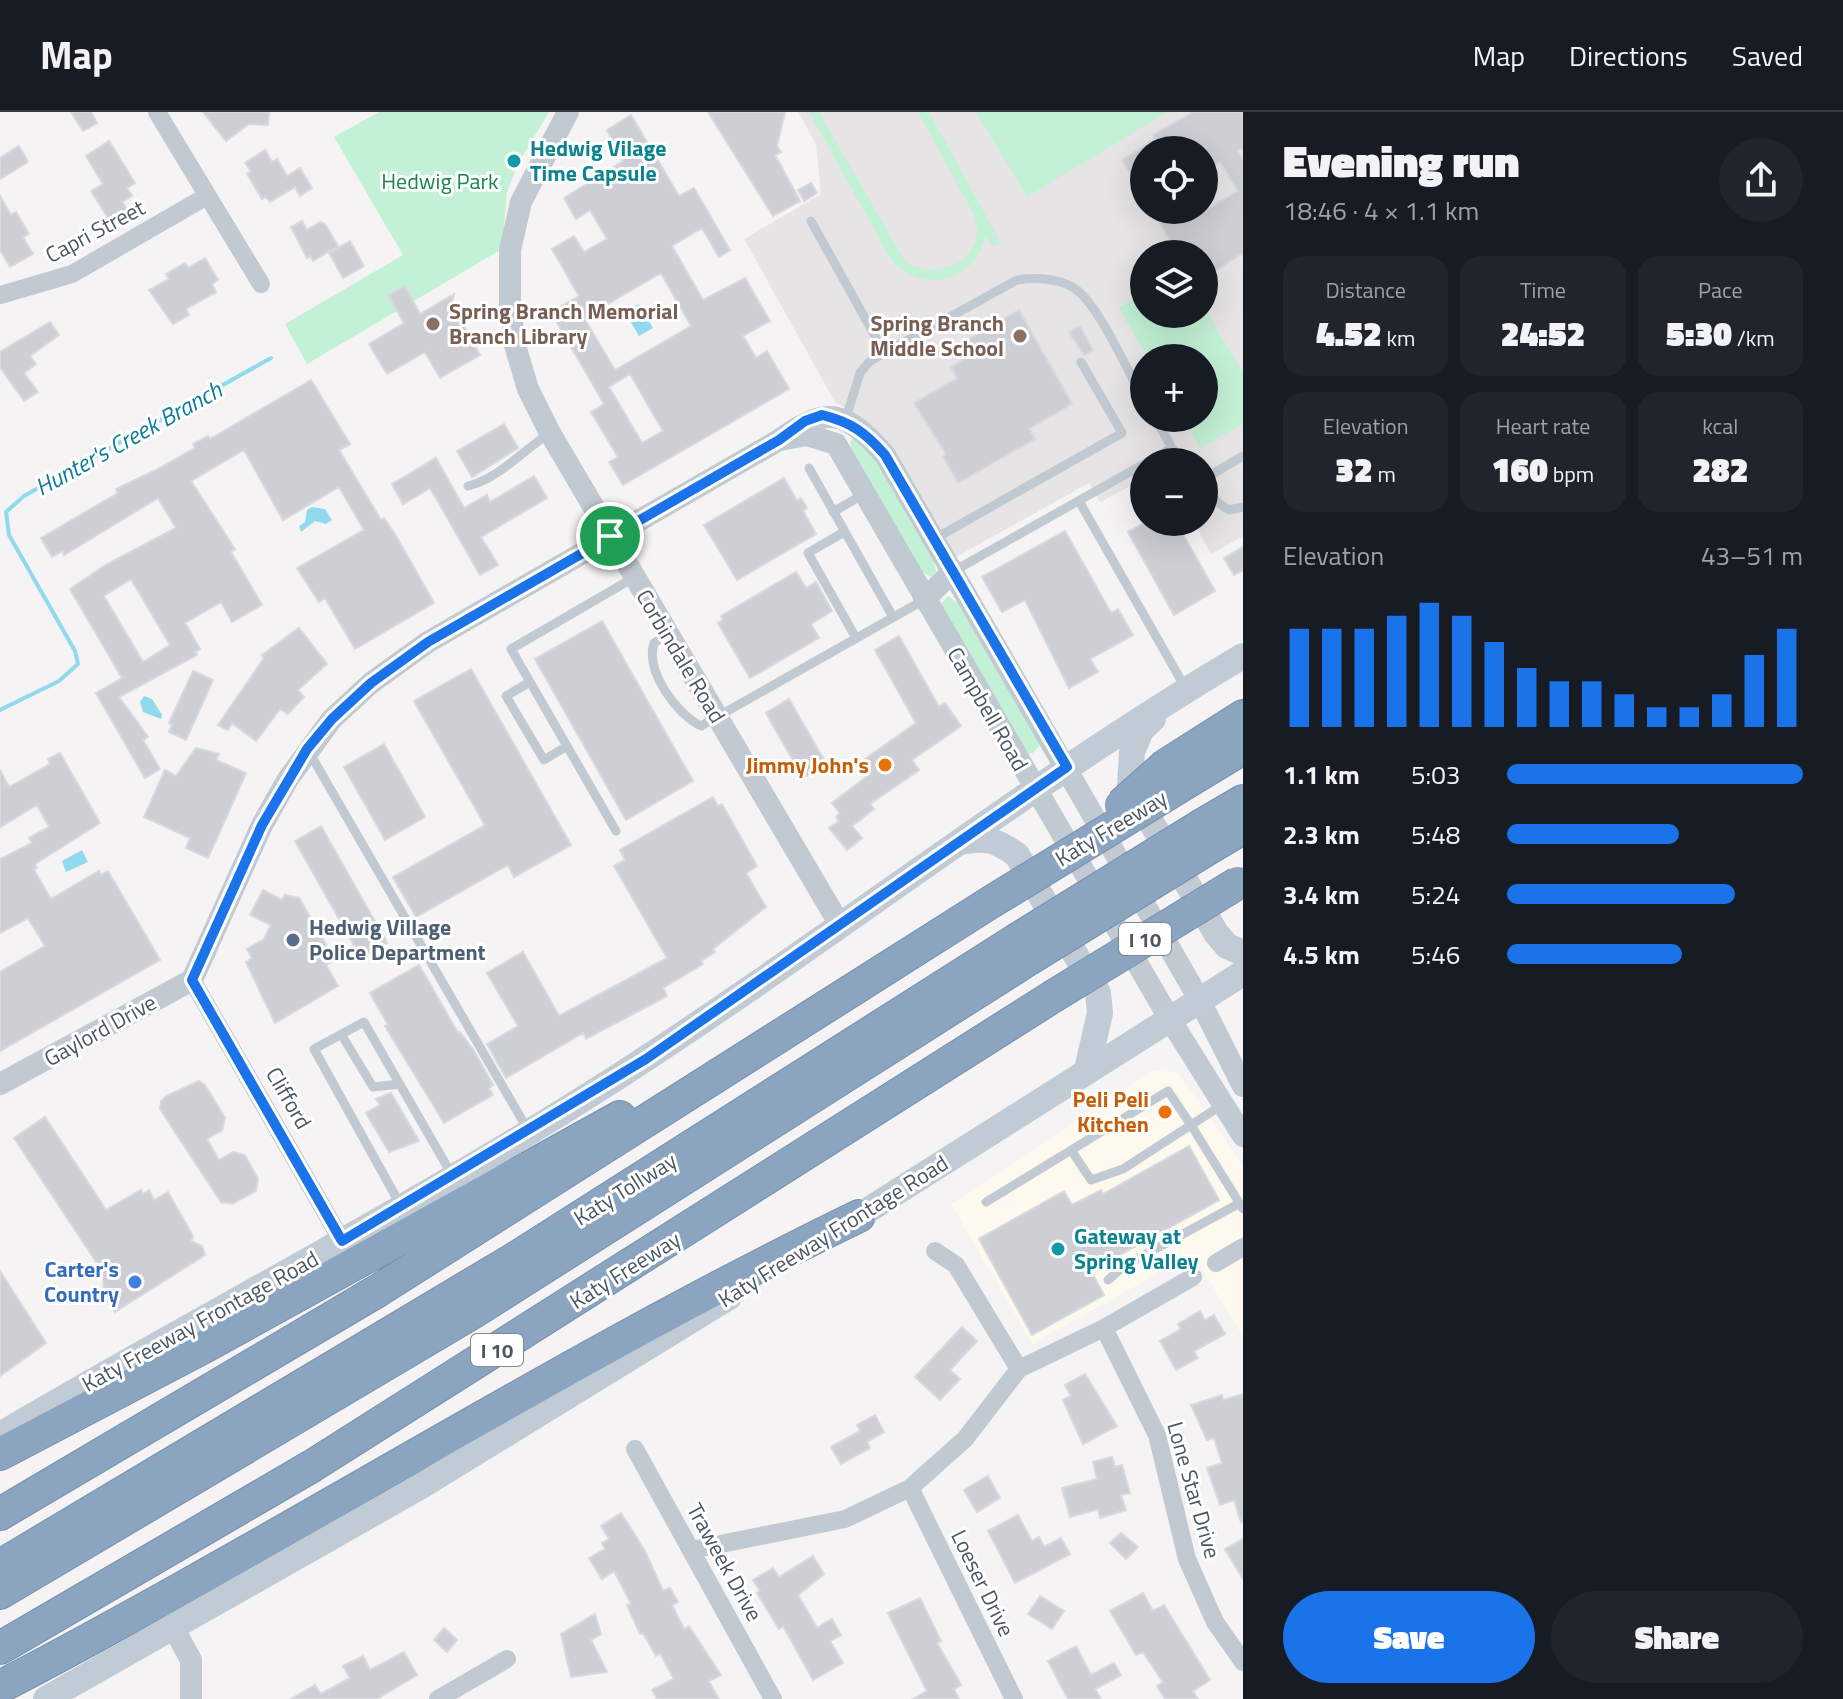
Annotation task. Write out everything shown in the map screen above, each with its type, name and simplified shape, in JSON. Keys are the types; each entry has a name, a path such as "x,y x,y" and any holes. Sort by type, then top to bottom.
{"highway":[{"path":"1172,776 1243,716"},
{"name":"Katy Freeway","path":"0,1514 379,1290 784,1035 1065,856 1172,776 1243,748"},
{"name":"Katy Tollway","path":"0,1566 1023,950 1208,835 1243,801"},
{"name":"Katy Tollway","path":"1208,835 1243,828"},
{"name":"Katy Freeway","path":"0,1648 349,1443 1240,881"},
{"name":"Katy Tollway","path":"0,1593 459,1321 1023,950"},
{"path":"0,1454 204,1347 565,1145 784,1035"},
{"path":"0,1687 165,1600 721,1283 859,1216"}],"main road":[{"name":"Katy Freeway Frontage Road","path":"0,1435 342,1241 646,1059 1067,767 1243,656"},
{"path":"1186,690 1141,730 1128,770 1130,786 1216,933 1227,946 1243,953"},
{"path":"957,844 982,838 995,840 1017,855 1098,993 1100,1013 1087,1070"},
{"name":"Katy Freeway Frontage Road","path":"46,1699 423,1485 859,1216 1243,973"}],"street":[{"path":"157,112 261,284"},
{"name":"Corbindale Road","path":"568,112 521,202 510,250 510,306 515,345 528,389 550,433 840,925"},
{"name":"Capri Street","path":"0,295 72,274 207,196"},
{"path":"192,980 262,825 307,749 332,719 371,683 428,642 779,440 805,421 822,415 845,421 836,444 807,435 779,440"},
{"name":"Campbell Road","path":"845,421 865,432 885,455 1199,999 1243,1086"},
{"name":"Campbell Road","path":"836,444 1169,1018 1243,1136"},
{"path":"924,600 952,572"},
{"name":"Gaylord Drive","path":"0,1084 192,980"},
{"name":"Clifford","path":"192,980 342,1241"},
{"path":"1222,1105 1243,1094"},
{"path":"935,1251 956,1265 1019,1369"},
{"path":"1216,1263 1241,1252"},
{"path":"691,1550 805,1530 845,1519 910,1488 965,1439 1019,1369 1104,1328 1193,1277"},
{"name":"Lone Star Drive","path":"1104,1328 1157,1435 1187,1559 1215,1622 1243,1662"},
{"name":"Traweek Drive","path":"635,1449 773,1699"},
{"name":"Loeser Drive","path":"910,1488 1014,1699"},
{"path":"173,1627 191,1660 191,1699"},
{"path":"438,1699 507,1659"}],"lane":[{"path":"811,221 884,352"},
{"path":"845,421 860,373 884,352 1017,280 1033,278 1063,282 1089,303 1130,375"},
{"path":"934,539 1122,433 1081,362"},
{"path":"1163,432 1172,448"},
{"path":"468,486 524,455 534,443 550,433"},
{"path":"1218,471 1243,456"},
{"path":"809,468 893,617"},
{"path":"952,572 1130,472"},
{"path":"833,512 864,494"},
{"path":"1079,501 1186,690"},
{"path":"1218,503 1229,510 1243,507"},
{"path":"844,532 808,553 856,638"},
{"path":"616,831 511,649 635,577"},
{"path":"718,718 924,600"},
{"path":"530,682 506,696 544,760 567,746"},
{"path":"307,749 528,1131"},
{"path":"401,1206 314,1049 364,1022 452,1176"},
{"path":"341,1034 373,1087 400,1084"},
{"path":"986,1202 1168,1091 1241,1206 1124,1266 1108,1280"},
{"path":"1071,1150 1091,1180 1123,1169 1222,1105"}],"shaded area":[{"name":"Spring Branch Middle School","path":"798,112 1243,112 1243,536 1211,554 1201,536 1218,536 1218,448 1130,448 1130,486 1100,502 1089,483 956,557 862,418 835,402 744,239 821,194 816,144"},
{"path":"1152,1070 1179,1073 1243,1167 1243,1337 1193,1254 1032,1344 951,1204"}],"green space":[{"name":"Hedwig Park","path":"379,112 549,112 518,164 507,192 502,249 307,364 285,324 403,255 334,137"},
{"path":"809,112 819,112 906,263 934,269 960,262 975,242 977,229 973,213 918,112 929,112 1001,243 993,247 985,236 970,265 944,279 929,280 901,269 889,256"},
{"path":"976,112 1167,112 1027,197"},
{"path":"1130,302 1130,327 1119,308"},
{"path":"1131,328 1216,328 1243,374 1243,424 1200,448 1191,432 1218,432 1218,344 1140,344"},
{"path":"854,437 870,444 933,553 936,572 931,577 912,566 852,456 850,442"},
{"path":"948,596 966,609 1041,744 1033,753 1028,753 940,605"}],"water":[{"path":"639,304 653,328 639,336 625,312"},
{"path":"312,507 325,509 332,520 326,524 315,521 301,532 299,526 305,522 307,510"},
{"path":"144,696 152,699 162,715 161,719 143,712 140,702"},
{"path":"82,850 88,862 66,872 62,861"}],"building":[{"path":"71,112 91,112 97,123 83,131"},
{"path":"203,112 269,112 268,125 249,124 226,141"},
{"path":"708,112 785,112 777,146 781,152 775,155 800,201 773,216"},
{"path":"1193,112 1243,112 1243,148 1237,151 1243,160 1243,253 1218,269 1218,240 1170,240 1160,224 1218,224 1218,203 1238,191 1218,163 1218,136 1153,135"},
{"path":"631,115 679,196 694,188 730,250 719,257 702,228 672,246 703,300 745,278 770,321 743,336 756,358 767,351 789,389 623,485 609,462 618,457 591,412 604,404 551,312 579,296 552,249 574,236 584,252 607,239 590,210 576,219 564,198 623,161 607,130","holes":["661,273 691,326 615,370 584,318","630,374 663,431 642,443 609,387"]},
{"path":"109,141 135,183 127,188 132,196 122,202 130,213 112,224 91,191 103,184 86,156"},
{"path":"19,146 28,162 0,179 0,158"},
{"path":"265,150 272,162 277,159 287,176 300,168 312,188 300,196 295,187 270,202 266,197 262,199 247,174 251,171 245,163"},
{"path":"1130,155 1130,173 1122,160"},
{"path":"811,183 817,193 804,201 798,190"},
{"path":"0,196 11,215 16,212 29,234 23,237 33,254 10,267 0,250"},
{"path":"302,221 307,230 320,222 325,224 338,246 313,261 310,256 307,258 291,227"},
{"path":"350,241 364,266 343,278 329,253"},
{"path":"205,258 218,280 212,284 216,292 186,309 189,315 173,324 149,290 169,279 166,274 185,263 188,268"},
{"name":"Spring Branch Memorial Branch Library","path":"405,286 420,314 454,294 452,304 480,355 440,378 425,352 387,374 369,344 404,323 388,295"},
{"path":"1019,310 1072,404 1029,429 1035,439 958,483 943,456 946,454 914,403 957,378 951,367 964,359 956,346"},
{"path":"50,322 59,335 30,356 36,364 24,373 38,392 24,401 0,367 0,352"},
{"path":"1080,326 1093,350 1084,355 1069,332"},
{"path":"311,380 350,444 339,450 381,520 384,518 398,539 434,603 355,649 325,598 319,602 297,568 364,530 339,487 283,520 244,450 191,481 235,549 231,552 262,605 232,622 221,602 185,623 200,649 195,652 197,655 119,697 148,737 143,740 160,769 145,778 96,693 122,678 70,589 107,564 176,528 158,498 64,555 62,551 52,557 41,538 118,493 116,489 195,448 193,444 208,436 210,439","holes":["131,579 170,645 143,662 104,596"]},
{"path":"504,424 518,448 472,477 457,451"},
{"path":"436,458 464,508 487,495 490,502 534,476 547,498 481,537 498,565 480,575 430,488 403,504 392,484"},
{"path":"784,478 797,501 801,498 807,508 803,511 816,534 737,580 704,525"},
{"path":"1065,531 1111,613 1118,609 1133,635 1090,659 1098,672 1069,688 1025,600 1002,612 982,577"},
{"path":"1130,536 1184,536 1215,591 1174,615"},
{"path":"1243,547 1243,570 1234,575 1224,558"},
{"path":"796,572 806,588 816,582 832,611 811,624 819,638 750,678 718,623 723,620 721,616"},
{"path":"602,621 693,781 626,820 535,659"},
{"path":"299,628 327,664 298,690 304,697 288,714 280,709 256,741 232,723 228,730 218,725 264,658 262,655"},
{"path":"899,636 939,707 945,703 961,726 912,760 919,770 870,804 874,809 852,826 862,838 847,850 829,828 839,821 836,817 840,813 832,803 870,774 862,761 916,723 875,650"},
{"path":"471,669 571,845 514,877 508,865 416,917 393,877 485,825 414,701"},
{"path":"193,671 213,680 186,740 169,732 172,725 169,723"},
{"path":"789,699 827,765 803,778 766,713"},
{"path":"384,744 425,817 385,840 344,767"},
{"path":"196,748 219,754 216,760 246,773 208,858 186,848 190,838 144,817 165,770 176,776"},
{"path":"60,753 100,823 35,864 37,868 34,870 51,899 99,871 101,875 108,871 160,960 0,1051 0,972 45,946 28,918 0,933 0,859 32,843 29,838 49,827 37,805 0,827 0,770 9,787 50,764 48,759"},
{"path":"713,797 718,806 722,804 757,866 746,873 766,907 713,949 715,952 701,961 703,964 663,988 667,996 586,1039 583,1033 506,1078 487,1044 518,1026 487,973 523,952 559,1016 667,958 614,866 625,860 620,850"},
{"path":"321,826 387,943 361,958 295,841"},
{"name":"Hedwig Village Police Department","path":"263,890 282,900 285,895 299,898 335,960 326,965 338,986 275,1023 246,962 252,958 247,949 264,939 271,925 250,915"},
{"path":"419,965 458,1033 474,1051 493,1085 489,1088 493,1095 444,1123 385,1026 388,1025 370,993"},
{"path":"199,1081 205,1085 225,1118 222,1130 207,1139 219,1160 233,1152 245,1155 258,1179 256,1191 232,1204 221,1202 160,1109 161,1101 166,1096"},
{"path":"391,1093 419,1141 389,1152 366,1113 380,1105 376,1099"},
{"path":"45,1117 106,1210 141,1190 143,1194 149,1190 154,1200 168,1192 193,1236 191,1241 202,1246 205,1255 115,1312 104,1296 103,1272 14,1138"},
{"name":"Gateway at Spring Valley","path":"1189,1146 1219,1200 1091,1271 1104,1295 1032,1335 979,1239 1064,1191 1072,1205 1101,1190 1103,1194"},
{"path":"0,1271 46,1343 0,1376"},
{"path":"1200,1311 1205,1320 1214,1315 1225,1334 1194,1351 1198,1358 1176,1370 1160,1341 1181,1329 1178,1324"},
{"path":"962,1327 977,1341 950,1370 960,1379 940,1400 915,1377"},
{"path":"1085,1374 1117,1426 1083,1444 1063,1400 1071,1396 1065,1385"},
{"path":"1243,1394 1241,1522 1234,1500 1220,1505 1207,1468 1222,1463 1214,1438 1207,1440 1191,1405 1222,1395 1223,1400"},
{"path":"875,1415 884,1432 867,1442 870,1448 841,1464 831,1447 860,1431 857,1425"},
{"path":"1112,1457 1115,1467 1122,1465 1130,1493 1121,1495 1126,1510 1100,1518 1098,1509 1070,1517 1062,1488 1097,1479 1093,1462"},
{"path":"988,1476 1000,1498 977,1512 964,1490"},
{"path":"621,1513 645,1551 663,1591 670,1588 678,1602 672,1605 684,1629 689,1626 721,1675 709,1681 719,1699 657,1699 652,1690 674,1679 660,1653 656,1656 643,1633 640,1634 627,1605 631,1604 614,1571 602,1579 589,1558 605,1549 602,1543 609,1539 601,1526"},
{"path":"1018,1515 1032,1541 1039,1537 1044,1547 1061,1538 1070,1554 1015,1583 988,1531"},
{"path":"1121,1533 1138,1547 1126,1559 1110,1543"},
{"path":"1243,1539 1243,1579 1225,1549"},
{"path":"813,1556 824,1574 798,1595 817,1628 832,1619 841,1635 830,1641 843,1663 813,1680 783,1626 779,1629 757,1593 760,1591 753,1580 773,1568 779,1577"},
{"path":"1143,1593 1153,1611 1164,1605 1210,1680 1193,1691 1198,1699 1165,1699 1157,1686 1163,1682 1143,1652 1136,1655 1110,1611"},
{"path":"1040,1596 1064,1611 1052,1629 1028,1614"},
{"path":"920,1598 941,1641 937,1643 961,1685 954,1689 959,1699 913,1699 927,1691 888,1613"},
{"path":"595,1614 601,1634 591,1640 607,1672 571,1677 561,1634"},
{"path":"444,1628 457,1640 447,1652 434,1640"},
{"path":"1076,1646 1091,1675 1114,1663 1121,1675 1095,1689 1101,1699 1068,1699 1048,1661"},
{"path":"404,1652 417,1675 377,1699 291,1699 315,1685 321,1694 350,1678 343,1666 363,1656 370,1670"}],"waterway":[{"name":"Hunter's Creek Branch","path":"0,710 59,681 78,664 75,651 9,535 6,512 24,496 271,358"}],"place":[{"name":"Hedwig Vilage Time Capsule","path":"514,161"},
{"name":"Spring Branch Memorial Branch Library","path":"433,324"},
{"name":"Spring Branch Middle School","path":"1020,336"},
{"name":"Jimmy John's","path":"885,765"},
{"name":"Hedwig Village Police Department","path":"293,940"},
{"name":"Peli Peli Kitchen","path":"1165,1112"},
{"name":"Gateway at Spring Valley","path":"1058,1249"},
{"name":"Carter's Country","path":"135,1282"}],"route":[{"path":"822,415 845,421 865,432 885,455 1067,767 646,1059 342,1241 192,980 262,825 307,749 332,719 371,683 428,642 610,536 779,440 805,421 822,415"}]}
